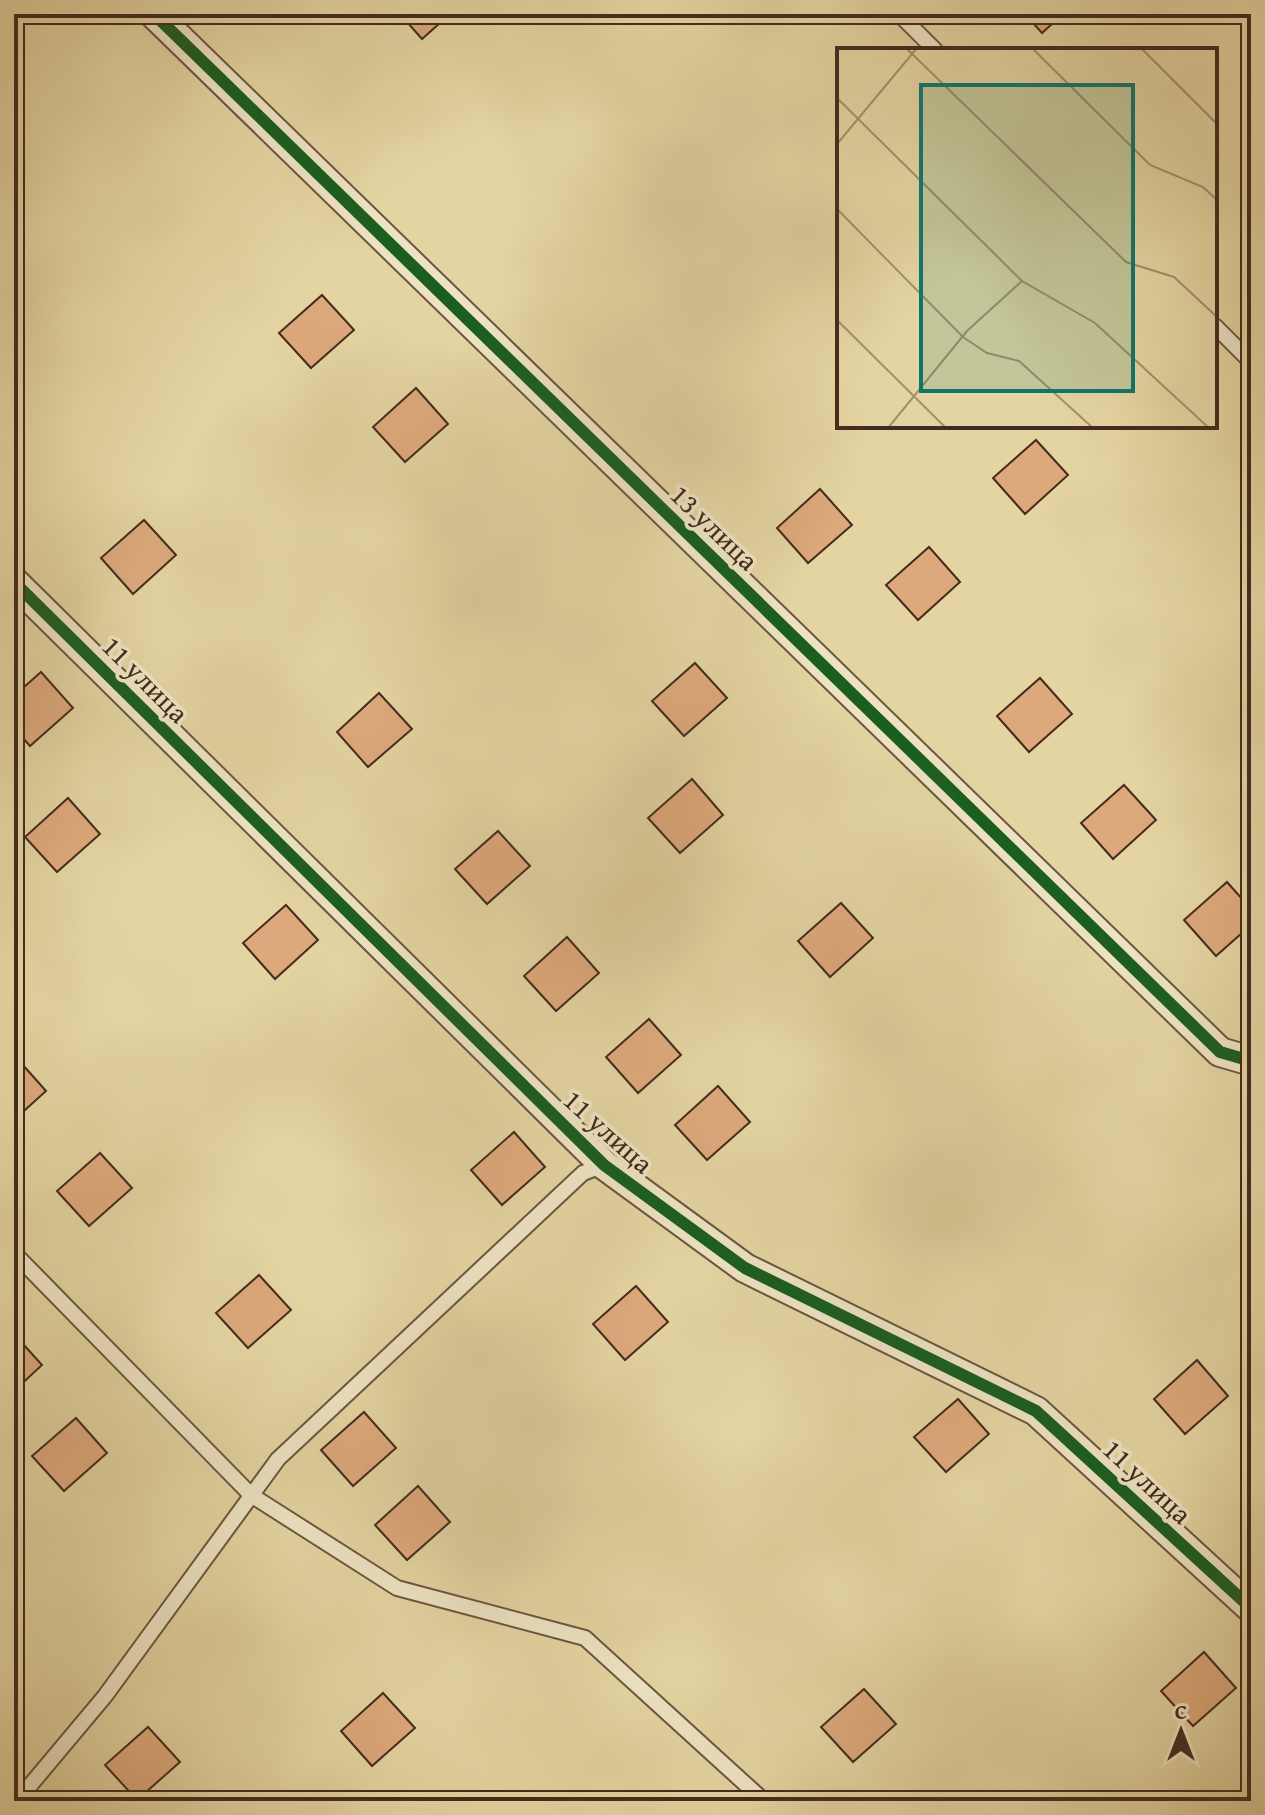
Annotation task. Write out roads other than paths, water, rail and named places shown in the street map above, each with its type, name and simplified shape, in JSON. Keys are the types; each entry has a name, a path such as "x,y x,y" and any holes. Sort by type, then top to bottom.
{"street":[{"name":"13 улица","path":"154,14 1220,1052 1251,1061"},
{"name":"11 улица","path":"14,582 604,1165 745,1268 1036,1411 1251,1608"}],"lane":[{"path":"899,14 933,48"},
{"path":"1217,328 1251,362"},
{"path":"17,1801 105,1696 278,1459 583,1173 604,1165"},
{"path":"14,1253 251,1495 397,1588 585,1638 764,1801"}]}
